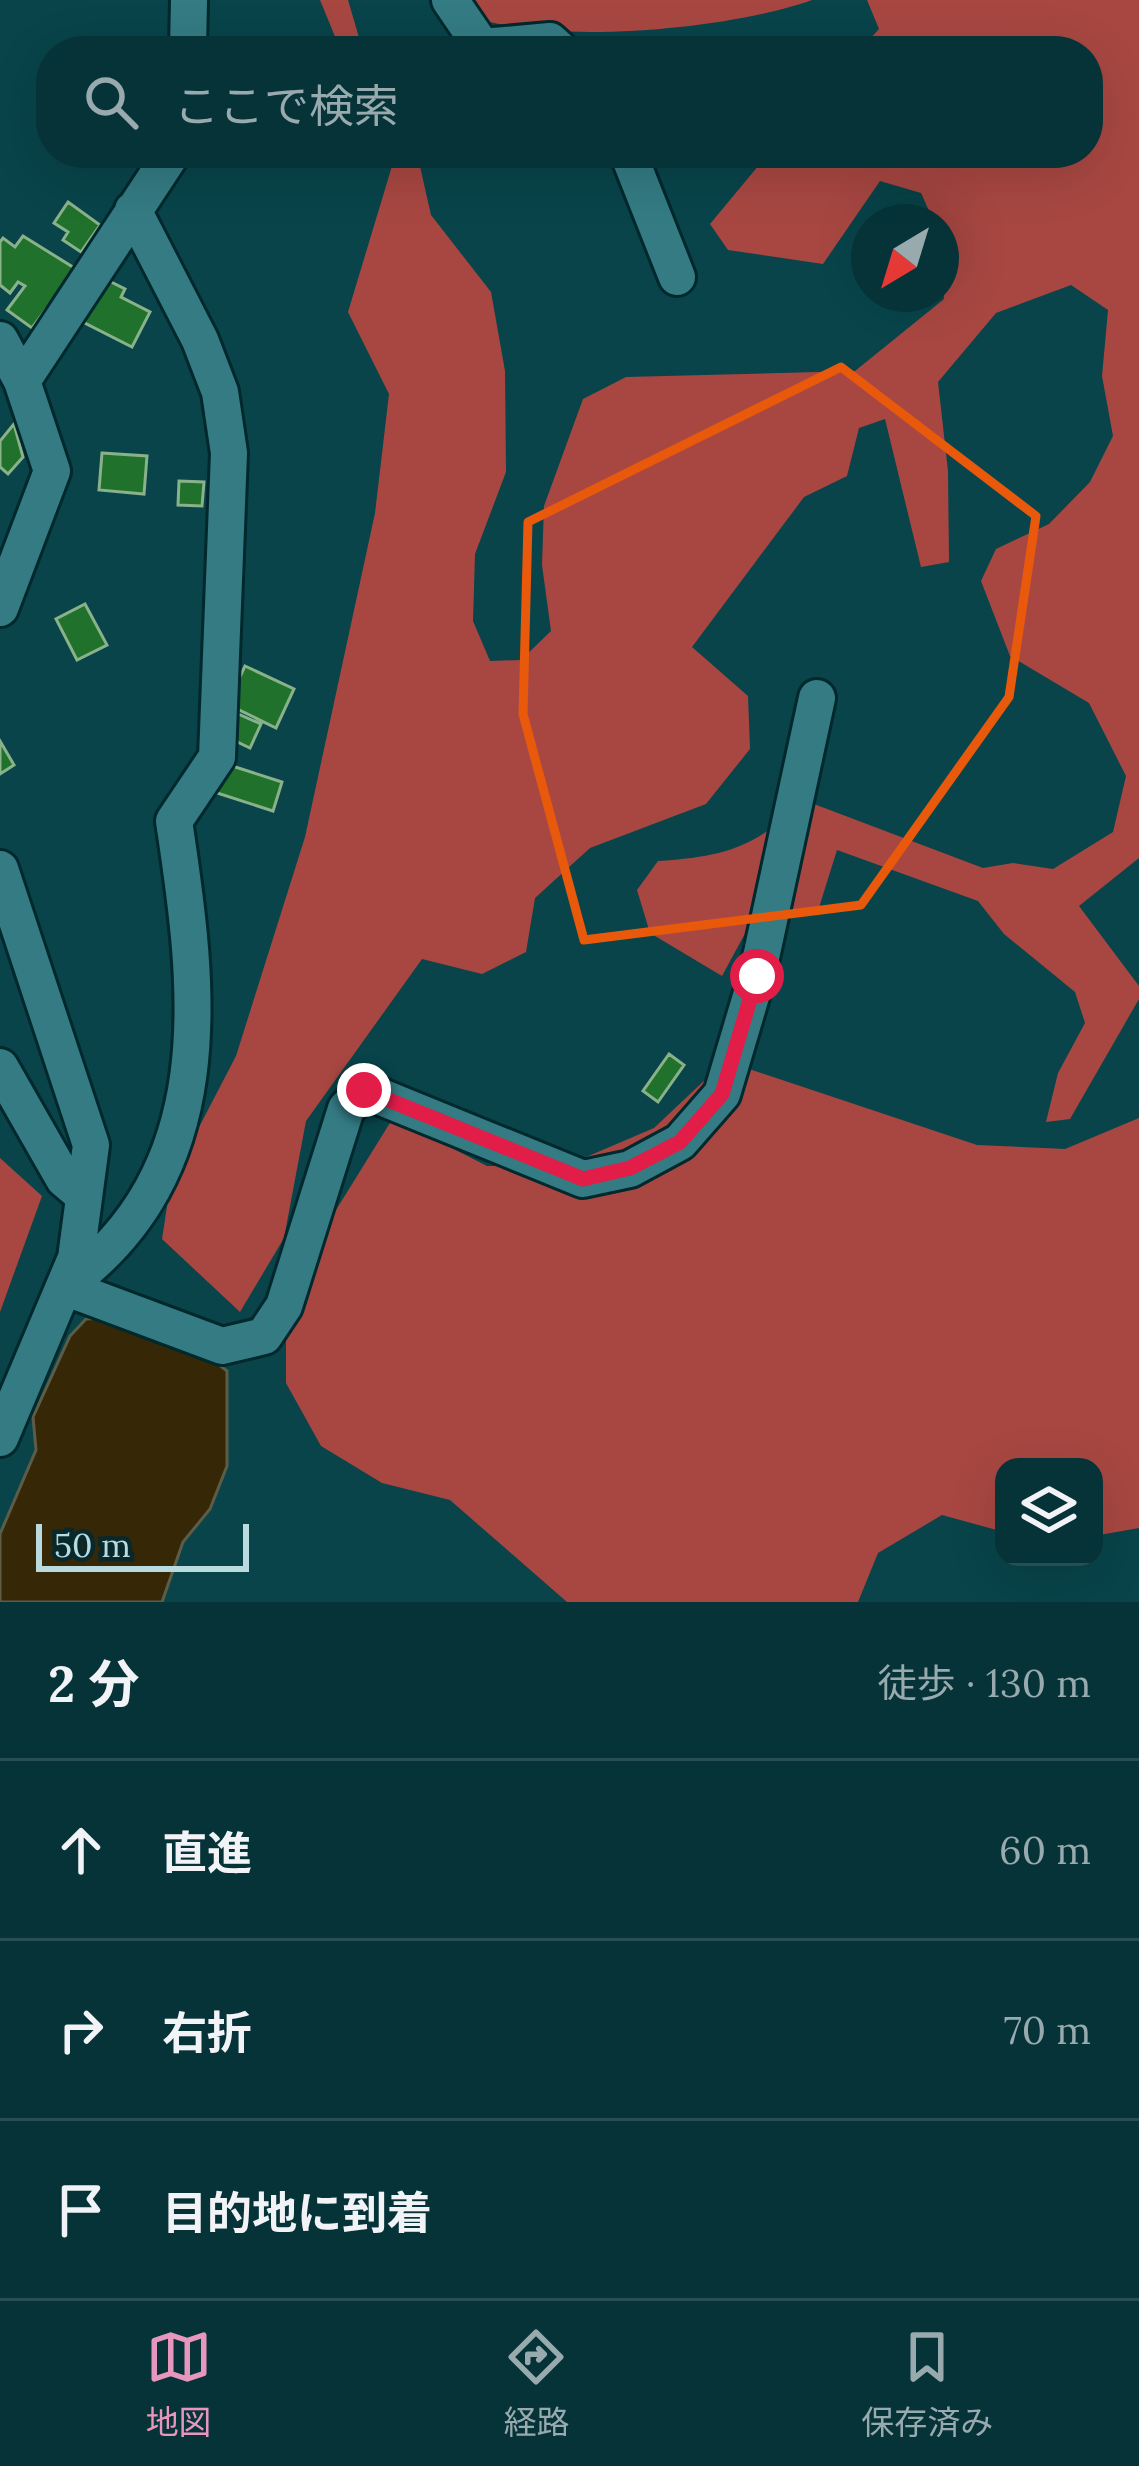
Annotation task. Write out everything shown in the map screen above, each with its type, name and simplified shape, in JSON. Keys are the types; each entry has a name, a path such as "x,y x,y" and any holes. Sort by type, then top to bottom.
{"street":[{"path":"188,36 189,0"},
{"path":"450,0 475,36"},
{"path":"22,381 162,168"},
{"path":"634,168 677,277"},
{"path":"64,1287 109,1255 172,1155 193,1060 191,933 174,820 217,757 226,433 220,392 200,340 133,210"},
{"path":"0,340 22,381 52,471 0,608"},
{"path":"64,1287 222,1346 264,1336 284,1306 346,1109 364,1090 583,1179 630,1168 680,1142 722,1094 757,976 817,698"},
{"path":"0,869 91,1145 76,1258 0,1438"},
{"path":"0,1066 64,1179 84,1196"}],"highlighted area":[{"path":"841,367 1036,516 1009,697 861,905 584,940 523,714 528,522"}],"shaded area":[{"path":"320,0 348,0 359,36 335,36"},
{"path":"470,0 812,0 690,26 594,32 508,26 474,17"},
{"path":"867,0 1139,0 1139,858 1079,906 1139,986 1139,999 1070,1119 1046,1122 1058,1073 1085,1023 1075,992 1004,934 978,901 837,850 817,914 755,915 722,976 650,933 637,890 658,861 739,846 806,801 983,868 1013,863 1053,869 1113,832 1126,776 1089,703 1010,656 981,581 996,549 1049,524 1090,482 1113,436 1102,376 1108,310 1071,285 996,313 938,382 948,471 949,562 921,567 885,419 859,428 847,476 804,497 692,647 748,696 750,749 706,804 590,848 535,898 526,952 482,974 422,959 306,1121 284,1238 240,1312 162,1239 171,1181 236,1056 305,837 375,513 389,394 348,312 391,168 420,168 431,215 491,292 505,371 506,472 475,554 473,621 490,661 521,660 551,631 542,565 544,506 583,399 626,377 855,371 928,312 959,312 959,204 926,204 921,193 880,181 864,204 851,204 851,223 823,264 728,250 710,224 757,168 1103,168 1103,36 873,36 879,29"},
{"path":"725,1061 977,1145 1065,1149 1139,1118 1139,1528 1103,1534 1103,1458 995,1458 995,1530 942,1515 878,1553 858,1602 567,1602 450,1500 382,1483 321,1446 286,1383 286,1326 305,1260 393,1118 487,1166 565,1166 654,1128"},
{"path":"0,1158 42,1196 0,1312"},
{"path":"108,1318 203,1352 227,1371 227,1466 210,1509 183,1542 162,1602 0,1602 0,1534 36,1450 33,1417 70,1336 86,1319"}],"building":[{"path":"68,202 100,225 81,252 63,240 68,232 54,223"},
{"path":"23,236 76,269 32,328 7,310 25,286 18,282 10,293 0,285 0,242 3,238 15,247"},
{"path":"101,277 125,289 121,297 150,312 132,347 79,320"},
{"path":"14,424 23,457 8,474 0,467 0,441"},
{"path":"102,453 147,456 144,494 99,490"},
{"path":"179,481 204,482 202,506 178,505"},
{"path":"85,604 107,645 77,660 56,619"},
{"path":"245,666 294,689 276,728 227,704"},
{"path":"236,713 261,724 250,748 225,736"},
{"path":"0,741 14,765 0,774"},
{"path":"220,762 282,782 273,811 211,791"},
{"path":"669,1054 684,1065 658,1102 643,1091"}],"route":[{"path":"364,1090 583,1179 630,1168 680,1142 722,1094 757,976"}]}
